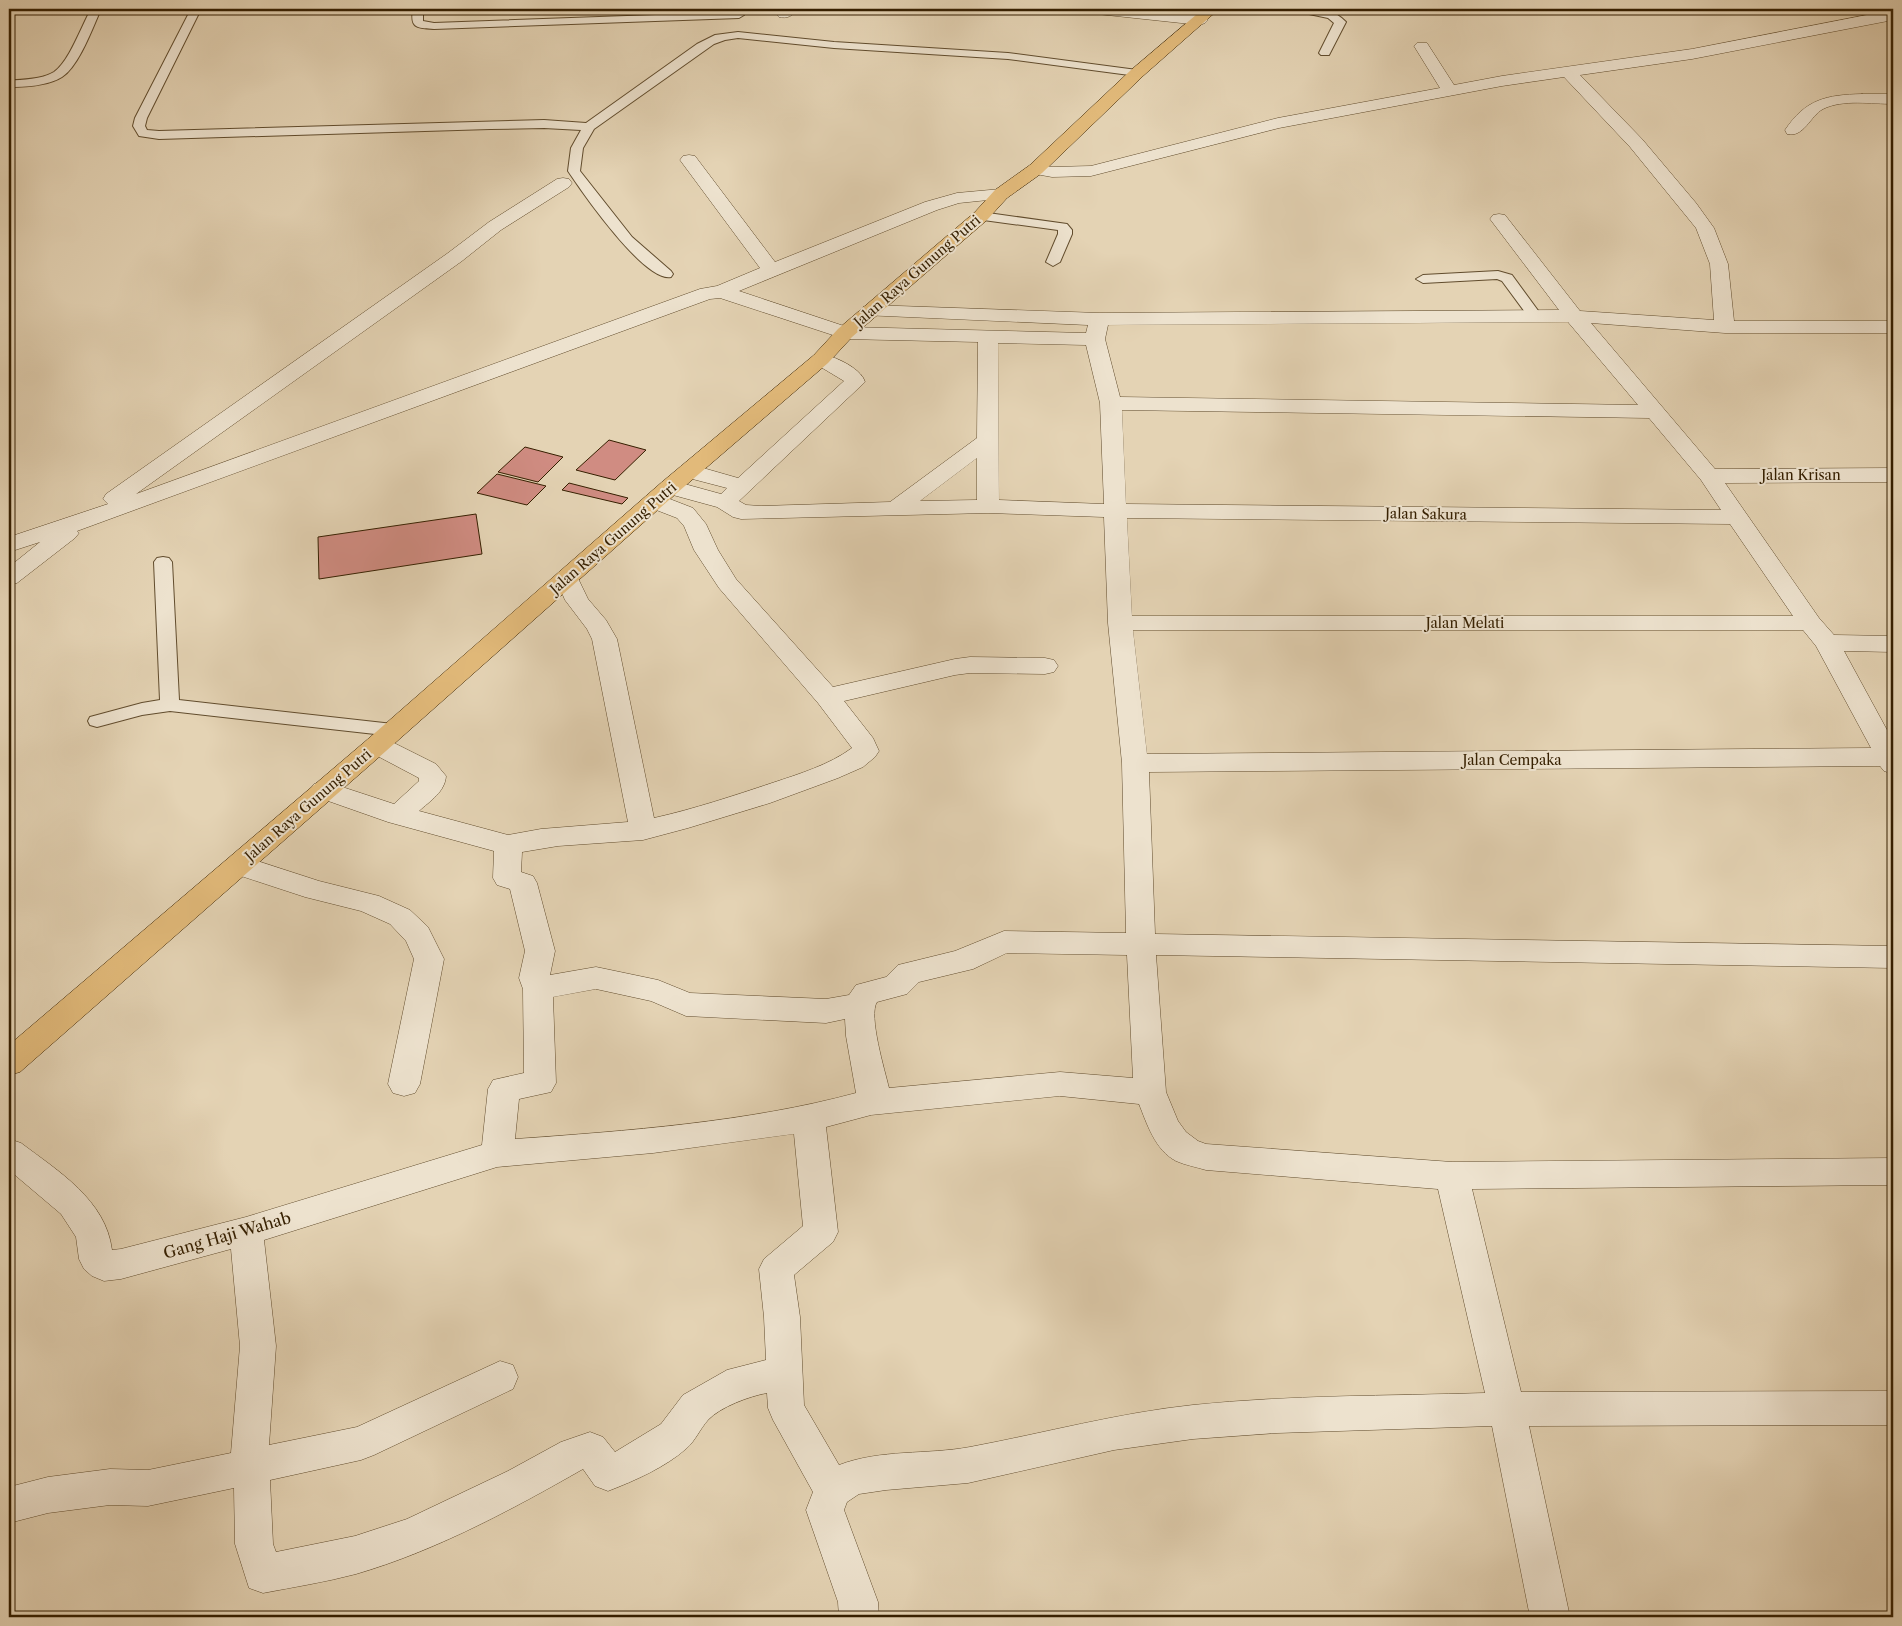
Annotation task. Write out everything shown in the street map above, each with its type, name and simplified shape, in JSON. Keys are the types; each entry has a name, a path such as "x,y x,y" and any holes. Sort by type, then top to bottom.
{"main road":[{"name":"Jalan Raya Gunung Putri","path":"9,1063 385,738 662,494 821,359 845,333 981,216 1001,194 1036,169 1137,72 1206,14"}],"street":[{"path":"1088,9 1206,14"},
{"path":"1833,13 1850,22"},
{"path":"1036,169 1052,172 1092,172 1264,126 1449,90 1692,54 1893,15"},
{"path":"1422,46 1449,90"},
{"path":"1568,72 1636,143 1690,207 1705,228 1719,264 1725,327"},
{"path":"1794,130 1812,109 1822,104 1857,100 1893,99"},
{"path":"689,160 770,270"},
{"path":"9,578 84,521 447,263 495,226 563,183"},
{"path":"9,545 84,521 698,295 721,292 770,270 931,206 957,198 1001,194"},
{"path":"1499,219 1574,316 1709,476 1810,622 1827,643 1892,759"},
{"path":"721,292 845,333 988,335 1097,329 1536,316 1574,316 1725,327 1893,327"},
{"path":"870,311 1097,329"},
{"path":"1097,329 1111,403 1120,623 1134,763 1141,945 1150,1092 1164,1127 1174,1142 1187,1151 1206,1157 1452,1176 1893,1171"},
{"path":"988,335 988,506"},
{"path":"725,502 855,382 854,377 847,372 821,359"},
{"path":"1111,403 1656,412"},
{"path":"897,508 989,439"},
{"path":"689,471 743,486"},
{"name":"Jalan Krisan","path":"1709,476 1893,475"},
{"path":"324,790 398,815 508,846 546,838 613,834 643,830 732,806 822,775 862,756 866,751 865,746 827,697 727,583 706,550 694,524 685,513 662,494"},
{"name":"Jalan Sakura","path":"662,494 725,502 741,512 762,513 988,506 1114,511 1738,517"},
{"path":"567,577 577,599 600,627 607,646 607,659 643,830"},
{"name":"Jalan Melati","path":"1120,623 1810,622"},
{"path":"1827,643 1893,644"},
{"path":"827,697 955,667 970,665 1045,666"},
{"path":"385,738 434,776 432,784 398,815"},
{"name":"Jalan Cempaka","path":"1134,763 1892,759"},
{"path":"497,1154 504,1089 540,1083 538,989 534,978 540,951 523,883 507,878 508,846"},
{"path":"239,864 315,890 369,903 400,917 418,935 429,959 404,1084"},
{"path":"871,1102 873,1089 861,1036 858,1005 867,993 896,986 909,973 962,961 1004,942 1893,957"},
{"path":"538,989 596,978 658,991 686,1004 826,1011 858,1005"},
{"name":"Gang Haji Wahab","path":"9,1152 73,1204 93,1234 96,1259 104,1266 129,1262 246,1231 497,1154 546,1151 743,1130 809,1119 871,1102 1060,1084 1150,1092"},
{"path":"809,1119 821,1232 776,1269 786,1408 833,1490"},
{"path":"1452,1176 1507,1410 1550,1617"},
{"path":"246,1231 258,1346 249,1468 253,1488 254,1544 263,1574 354,1555 414,1535 521,1484 574,1454 590,1449 608,1473 630,1464 674,1436 696,1407 740,1382 784,1374"},
{"path":"9,1505 48,1495 110,1487 148,1488 361,1443 500,1377"},
{"path":"859,1617 858,1602 825,1510 833,1490 851,1478 886,1472 968,1465 1114,1432 1193,1422 1278,1416 1507,1410 1893,1408"}],"lane":[{"path":"9,84 44,79 59,74 66,66 96,9"},
{"path":"196,9 141,118 139,126 144,133 159,135 544,124 589,127"},
{"path":"418,9 417,22 422,25 434,26 743,12"},
{"path":"1298,9 1332,15 1340,22 1325,53"},
{"path":"727,35 730,24 743,12"},
{"path":"666,274 615,228 574,171 577,148 589,127 701,46 727,35 1008,56 1137,72"},
{"path":"981,216 1056,225 1064,228 1065,234 1053,262"},
{"path":"1423,279 1498,275 1507,278 1511,282 1536,316"},
{"path":"163,562 170,705"},
{"path":"97,721 142,709 170,705 385,738"}],"building":[{"path":"609,440 646,450 615,480 576,470"},
{"path":"525,447 563,457 538,482 498,472"},
{"path":"497,474 546,486 527,505 477,493"},
{"path":"569,483 628,498 622,504 562,490"},
{"path":"476,514 482,554 319,579 318,537"}]}
